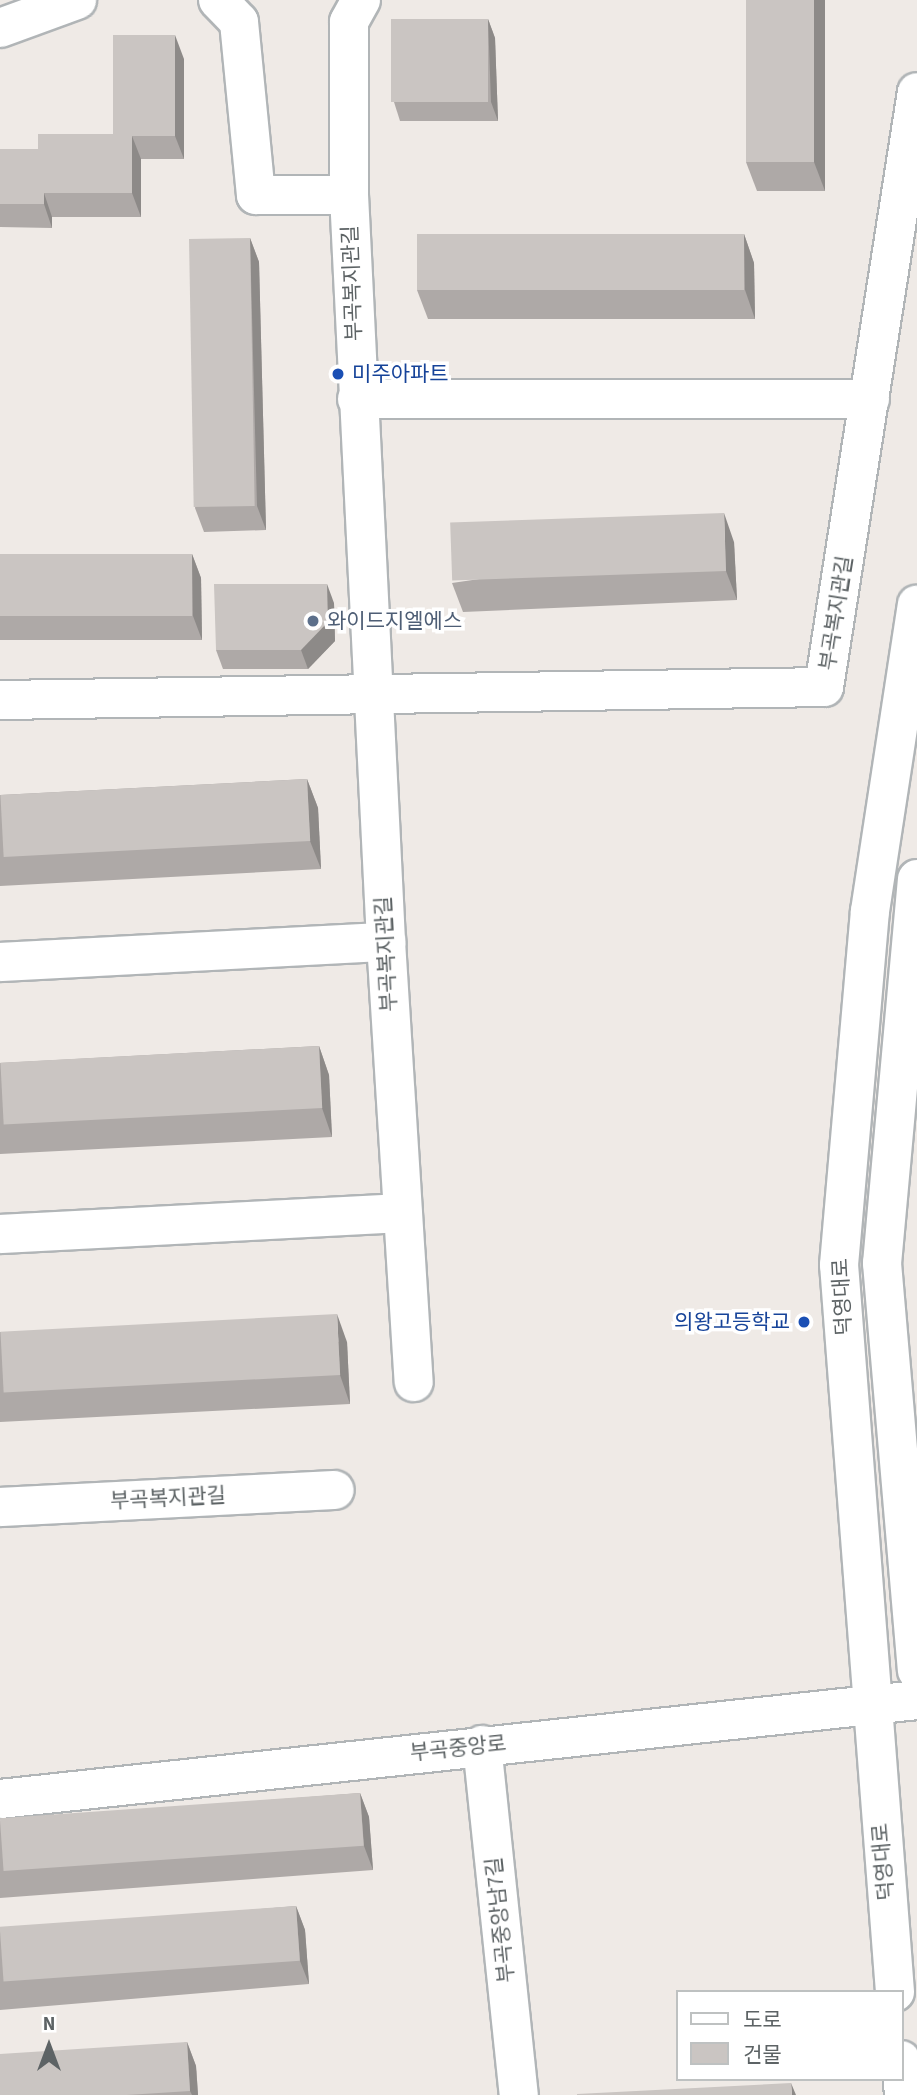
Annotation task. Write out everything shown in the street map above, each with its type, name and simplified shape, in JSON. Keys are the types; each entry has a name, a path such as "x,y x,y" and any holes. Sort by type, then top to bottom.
{"street":[{"path":"0,28 76,0"},
{"path":"218,0 239,22 256,195 349,195"},
{"name":"부곡복지관길","path":"361,0 349,22 349,195 372,695 414,1382"},
{"name":"부곡복지관길","path":"372,695 824,687 917,92"},
{"path":"357,399 870,399"},
{"name":"덕영대로","path":"895,1990 839,1265 870,911 917,605"},
{"path":"0,700 372,695"},
{"name":"덕영대로","path":"917,879 882,1263 917,1670"},
{"path":"0,962 386,942"},
{"path":"0,1234 402,1213"},
{"name":"부곡복지관길","path":"0,1507 335,1489"},
{"name":"부곡중앙로","path":"0,1799 917,1700"},
{"name":"부곡중앙남7길","path":"482,1745 519,2095"}],"building":[{"path":"746,0 814,0 814,162 746,162"},
{"path":"391,19 488,19 488,102 391,102"},
{"path":"113,35 175,35 175,136 132,136 132,193 44,193 44,204 0,204 0,149 38,149 38,134 113,134"},
{"path":"417,234 744,234 744,290 417,290"},
{"path":"250,238 255,506 194,507 189,239"},
{"path":"724,513 726,571 452,581 450,523"},
{"path":"0,554 192,554 192,616 0,616"},
{"path":"214,584 327,584 328,622 301,650 216,650"},
{"path":"307,779 310,841 4,857 0,795"},
{"path":"319,1046 322,1108 4,1125 0,1063"},
{"path":"337,1314 340,1375 4,1393 0,1332"},
{"path":"360,1793 364,1846 4,1871 0,1818"},
{"path":"296,1906 300,1961 4,1982 0,1927"},
{"path":"187,2042 190,2091 127,2095 0,2095 0,2054"},
{"path":"791,2083 792,2095 577,2095 577,2094"}],"place":[{"name":"미주아파트","path":"338,374"},
{"name":"와이드지엘에스","path":"313,621"},
{"name":"의왕고등학교","path":"804,1322"}]}
